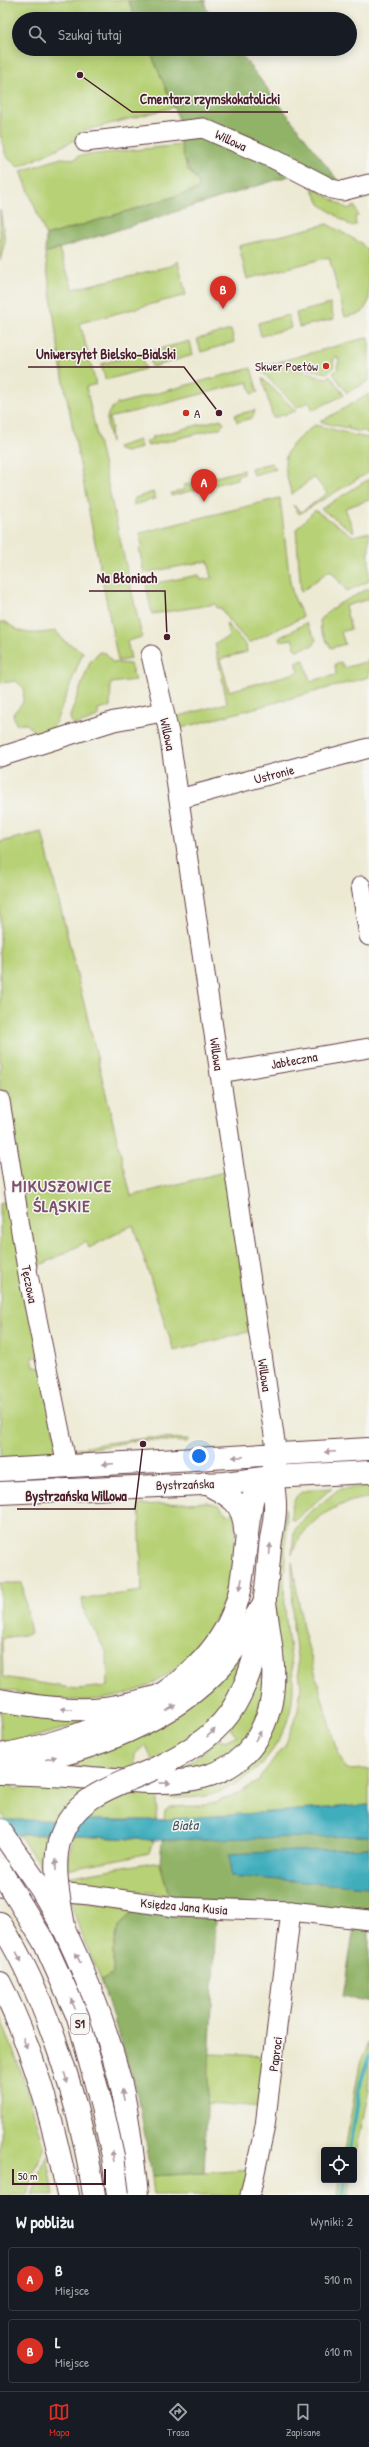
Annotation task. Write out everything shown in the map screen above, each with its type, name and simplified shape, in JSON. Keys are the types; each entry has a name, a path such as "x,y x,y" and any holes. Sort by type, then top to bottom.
{"main road":[{"name":"Bystrzańska","path":"0,1470 369,1450"},
{"path":"65,1931 56,1887 55,1865 56,1849 66,1823 78,1809 93,1797 154,1769 191,1749 208,1736 229,1714 239,1697 262,1628 276,1510 271,1477 277,1456"},
{"name":"Bystrzańska","path":"0,1493 215,1483 271,1477 369,1472"},
{"path":"0,1755 48,1744 92,1729 156,1697 189,1675 219,1641 235,1608 243,1568 245,1545 253,1499 262,1485 271,1477"},
{"path":"215,1483 235,1501 241,1510 244,1518 245,1545"},
{"path":"0,1772 94,1744 164,1713 205,1683 223,1664 265,1602"},
{"path":"0,1772 163,1783 200,1779 231,1764 253,1743 263,1728 269,1710 272,1668 265,1602"},
{"path":"0,1700 41,1707 80,1709 105,1708 156,1697"},
{"path":"0,1830 41,1889 65,1931 84,1970 108,2037 122,2090 137,2195"},
{"name":"S1","path":"0,1870 44,1942 78,2017 106,2121 113,2156 118,2195"},
{"name":"S1","path":"0,1923 28,1976 45,2016 74,2105 94,2195"},
{"path":"0,1983 11,2006 52,2118 68,2195"}],"street":[{"name":"Willowa","path":"85,142 203,128 274,159 332,190 342,191 369,184"},
{"name":"Willowa","path":"151,655 169,733 277,1456"},
{"path":"0,757 114,721 163,712"},
{"name":"Ustronie","path":"179,799 369,748"},
{"path":"361,886 369,936"},
{"name":"Jabłeczna","path":"220,1073 369,1048"},
{"name":"Tęczowa","path":"0,1101 3,1133 28,1275 66,1466"},
{"name":"Księdza Jana Kusia","path":"0,1887 90,1895 174,1907 291,1911 369,1920"},
{"name":"Paproci","path":"250,2195 266,2119 291,1911"}],"green space":[{"path":"0,0 128,0 133,12 12,12 12,56 152,56 174,107 83,131 84,136 18,167 6,156 0,134"},
{"path":"128,0 205,0 206,9 208,12 133,12"},
{"path":"152,56 242,56 342,186 182,127"},
{"path":"194,131 295,174 45,253 46,236 199,189 199,183 185,162 180,137"},
{"path":"181,145 187,169 199,183 199,189 46,236 21,171 61,158 76,159 78,156"},
{"path":"311,186 348,209 355,206 358,216 355,217 356,225 351,226 320,204"},
{"path":"0,210 5,241 0,261"},
{"path":"327,224 361,243 368,251 369,301 362,313 345,317 329,257 247,279 239,246"},
{"path":"59,249 73,289 171,266 178,261 186,295 80,323 96,384 86,387 142,637 127,641 131,659 118,661 61,367 45,253"},
{"path":"330,304 334,319 299,327 296,313"},
{"path":"288,315 291,328 261,336 258,323"},
{"path":"231,330 234,342 201,352 197,339"},
{"path":"369,337 369,381 347,393 333,373 339,368 337,367 339,360 337,357 334,357 333,368 327,373 278,362"},
{"path":"190,341 193,355 152,367 148,352"},
{"path":"141,353 145,369 106,380 101,364"},
{"path":"273,363 315,374 315,377 320,376 323,379 323,377 328,378 330,375 344,395 313,410 309,402 297,407 260,370 259,366"},
{"path":"251,368 258,392 252,394 248,382 109,418 112,430 110,431 111,442 107,426 107,416 112,408 117,404"},
{"path":"262,378 296,411 273,418"},
{"path":"369,394 369,434 362,430 361,432 348,429 348,425 347,428 320,422"},
{"path":"255,410 252,418 237,422 235,415"},
{"path":"221,419 224,424 220,428 148,446 146,441 152,440 152,437"},
{"path":"315,425 351,435 369,438 369,472 299,514 293,505 302,512 327,493 314,477 292,494 286,470 285,462 290,448"},
{"path":"139,440 141,448 126,452 118,450 117,447"},
{"path":"271,463 276,469 253,475 251,468"},
{"path":"243,470 244,474 237,476 237,479 171,496 171,493 185,489 184,485"},
{"path":"369,479 369,500 345,508 354,532 321,509"},
{"path":"153,492 155,499 133,505 135,498"},
{"path":"280,498 290,582 293,595 303,617 249,643 229,621 221,608 217,608 216,604 152,614 146,585 199,575 201,580 212,578 208,561 144,573 139,548 142,547 140,533"},
{"path":"315,510 353,536 369,532 369,581 347,591 330,570 301,592 296,529"},
{"path":"369,588 369,599 345,606 351,629 341,632 345,644 331,648 321,631 320,619 337,605"},
{"path":"0,622 6,622 18,630 29,633 56,631 64,641 83,652 53,729 36,734 27,724 16,724 13,714 23,702 24,688 16,681 0,683"},
{"path":"226,623 246,645 247,652 220,659 229,691 299,672 296,662 304,660 310,681 336,675 335,664 341,662 344,668 369,661 369,677 174,730 172,718 227,703 215,643 229,637"},
{"path":"306,623 316,639 314,645 296,650 292,639 280,641 279,638"},
{"path":"99,652 106,653 112,662 130,664 135,680 111,683 110,707 98,710 98,717 76,725 71,723 70,716 90,662"},
{"path":"42,832 131,1196 228,1171 251,1331 174,1351 133,1225 89,1248 86,1242 33,1269 8,1118 0,1088 0,842"},
{"path":"12,1200 40,1354 32,1358 34,1366 43,1367 59,1455 3,1458 0,1455 0,1203"},
{"path":"148,1438 189,1439 187,1442 139,1440 73,1452 71,1450 106,1443"},
{"path":"369,1486 369,1498 346,1503 334,1508 312,1523 304,1532 292,1554 294,1531 307,1515 339,1489"},
{"path":"332,1488 295,1520 291,1519 293,1501 297,1496 301,1493 314,1489"},
{"path":"207,1502 218,1505 229,1515 234,1510 235,1545 230,1578 220,1610 204,1638 183,1662 157,1681 126,1694 91,1700 57,1699 0,1689 0,1583 22,1583 31,1634 2,1638 3,1677 77,1689 108,1686 107,1654 84,1611 82,1599 142,1591 139,1505"},
{"path":"285,1508 287,1519 284,1596 293,1691 291,1709 286,1726 278,1742 256,1769 227,1789 210,1795 197,1797 158,1797 156,1820 84,1820 94,1808 118,1794 251,1754 274,1620"},
{"path":"292,1561 303,1628 335,1745 346,1770 369,1769 369,1805 164,1820 165,1811 170,1807 197,1806 215,1803 238,1793 260,1780 259,1778 285,1746 298,1710 301,1687 293,1627"},
{"path":"246,1643 236,1678 226,1699 204,1727 179,1746 153,1761 145,1745 135,1754 135,1766 125,1770 46,1766"},
{"path":"260,1646 264,1685 257,1718 240,1746 210,1768 175,1771 193,1760 219,1738 225,1741 237,1735 230,1729"},
{"path":"0,1705 106,1717 9,1744 0,1742"},
{"path":"0,1782 10,1782 15,1790 26,1784 96,1784 59,1821 6,1820 0,1812"},
{"path":"19,1835 51,1835 46,1874"},
{"path":"73,1836 154,1840 150,1853 66,1869"},
{"path":"305,1836 369,1836 369,1848 229,1854 231,1876 369,1887 369,1912 202,1901 169,1895 160,1863 162,1840"},
{"path":"153,1862 160,1863 169,1895 88,1885 66,1877"},
{"path":"70,1900 131,1908 133,1911 118,1928 113,1952 113,1973 101,1980 80,1931"},
{"path":"133,1911 216,1919 204,2173 152,2176 138,2096 101,1980 113,1973 113,1952 118,1928"},
{"path":"354,1928 369,1930 369,2002 343,1996"},
{"path":"0,2015 23,2077 44,2146 27,2195 0,2195"},
{"path":"369,2042 369,2090 357,2148 357,2147 346,2147 360,2063"},
{"path":"208,2054 272,2056 265,2107 206,2103"},
{"path":"47,2155 54,2195 32,2195"},
{"path":"253,2170 247,2195 154,2195 152,2176"},
{"path":"339,2183 351,2183 349,2195 337,2195"}],"water":[{"name":"Biała","path":"369,1805 369,1836 154,1840 38,1834 0,1836 0,1820 156,1820"},
{"path":"369,1848 369,1887 231,1876 229,1854"}],"waterway":[{"path":"350,2147 361,2081 369,2056"},
{"path":"343,2195 345,2183"}],"place":[{"name":"Cmentarz rzymskokatolicki","path":"80,75"},
{"name":"L","path":"223,309"},
{"name":"Skwer Poetów","path":"326,366"},
{"name":"A","path":"186,413"},
{"name":"Uniwersytet Bielsko-Bialski","path":"219,413"},
{"name":"B","path":"204,502"},
{"name":"Na Błoniach","path":"167,637"},
{"name":"Bystrzańska Willowa","path":"143,1444"}],"district":[{"name":"MIKUSZOWICE ŚLĄSKIE","path":"62,1196"}]}
